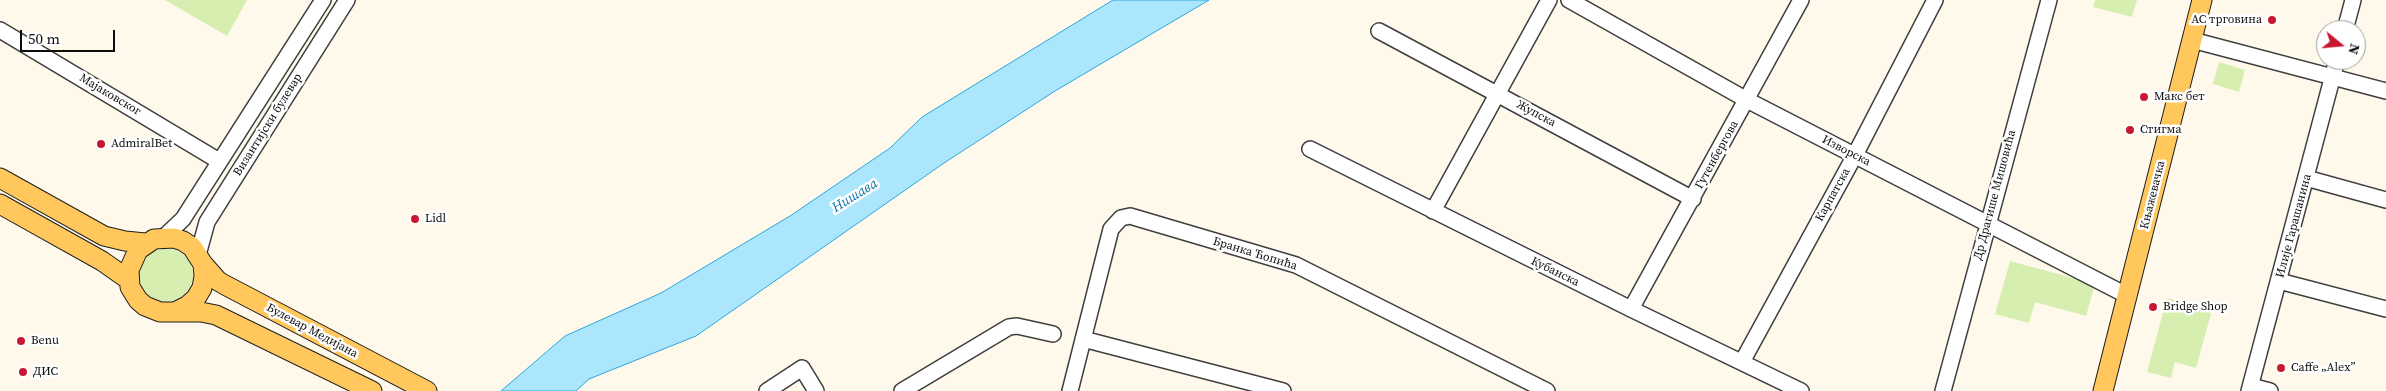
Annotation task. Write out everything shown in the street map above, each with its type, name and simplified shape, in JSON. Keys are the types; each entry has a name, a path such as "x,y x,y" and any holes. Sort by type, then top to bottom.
{"main road":[{"name":"Књажевачка","path":"2103,391 2202,0"},
{"path":"0,178 104,236 125,242 146,243 164,237"},
{"name":"Булевар Медијана","path":"0,204 102,261 129,280 133,294 145,306 160,312 177,311 216,314 372,391"},
{"name":"Булевар Медијана","path":"164,237 183,241 218,281 427,391"},
{"path":"129,280 132,259 146,243"},
{"path":"177,311 188,306 199,293 204,276 201,260"}],"street":[{"name":"Византијски булевар","path":"164,237 183,219 323,0"},
{"name":"Византијски булевар","path":"201,260 207,222 347,0"},
{"path":"1433,211 1549,0"},
{"name":"Изворска","path":"1568,0 1747,100 2128,296"},
{"name":"Гутенбергова","path":"1631,310 1801,0"},
{"name":"Карпатска","path":"1742,362 1856,155 1935,0"},
{"name":"Др Драгише Мишовића","path":"1942,391 2048,0"},
{"path":"2348,20 2353,0"},
{"name":"Мајаковског","path":"0,30 219,161"},
{"name":"Жупска","path":"1379,31 1693,199"},
{"path":"2192,40 2386,92"},
{"name":"Илије Гарашанина","path":"2250,388 2334,70"},
{"name":"Кубанска","path":"1310,149 1631,310 1801,391"},
{"path":"2306,178 2386,200"},
{"name":"Бранка Ћопића","path":"1070,391 1111,230 1121,218 1130,216 1296,265 1547,391"},
{"path":"2279,281 2386,309"},
{"path":"902,391 1009,327 1017,326 1053,334"},
{"path":"1083,339 1283,391"},
{"path":"767,391 802,368 816,391"},
{"path":"2250,388 2270,391"}],"green space":[{"path":"165,0 247,0 227,36"},
{"path":"2095,0 2137,0 2132,17 2093,7"},
{"path":"2219,62 2245,70 2239,92 2213,84"},
{"path":"161,248 171,248 181,252 189,260 193,275 189,290 181,298 171,302 161,302 151,298 143,290 139,280 139,270 143,260 151,252"},
{"path":"2010,261 2095,284 2086,316 2035,302 2029,323 1995,314"},
{"path":"2167,298 2212,310 2196,368 2175,362 2171,378 2147,372"}],"water":[{"name":"Нишава","path":"1113,0 1209,0 1055,91 944,163 696,336 589,379 576,391 501,391 565,336 661,293 790,216 890,148 922,117"}],"place":[{"name":"АС трговина","path":"2272,20"},
{"name":"Макс бет","path":"2144,97"},
{"name":"Стигма","path":"2130,130"},
{"name":"AdmiralBet","path":"101,144"},
{"name":"Lidl","path":"415,219"},
{"name":"Bridge Shop","path":"2153,307"},
{"name":"Benu","path":"21,341"},
{"name":"Caffe „Alex”","path":"2281,368"},
{"name":"ДИС","path":"23,372"}]}
